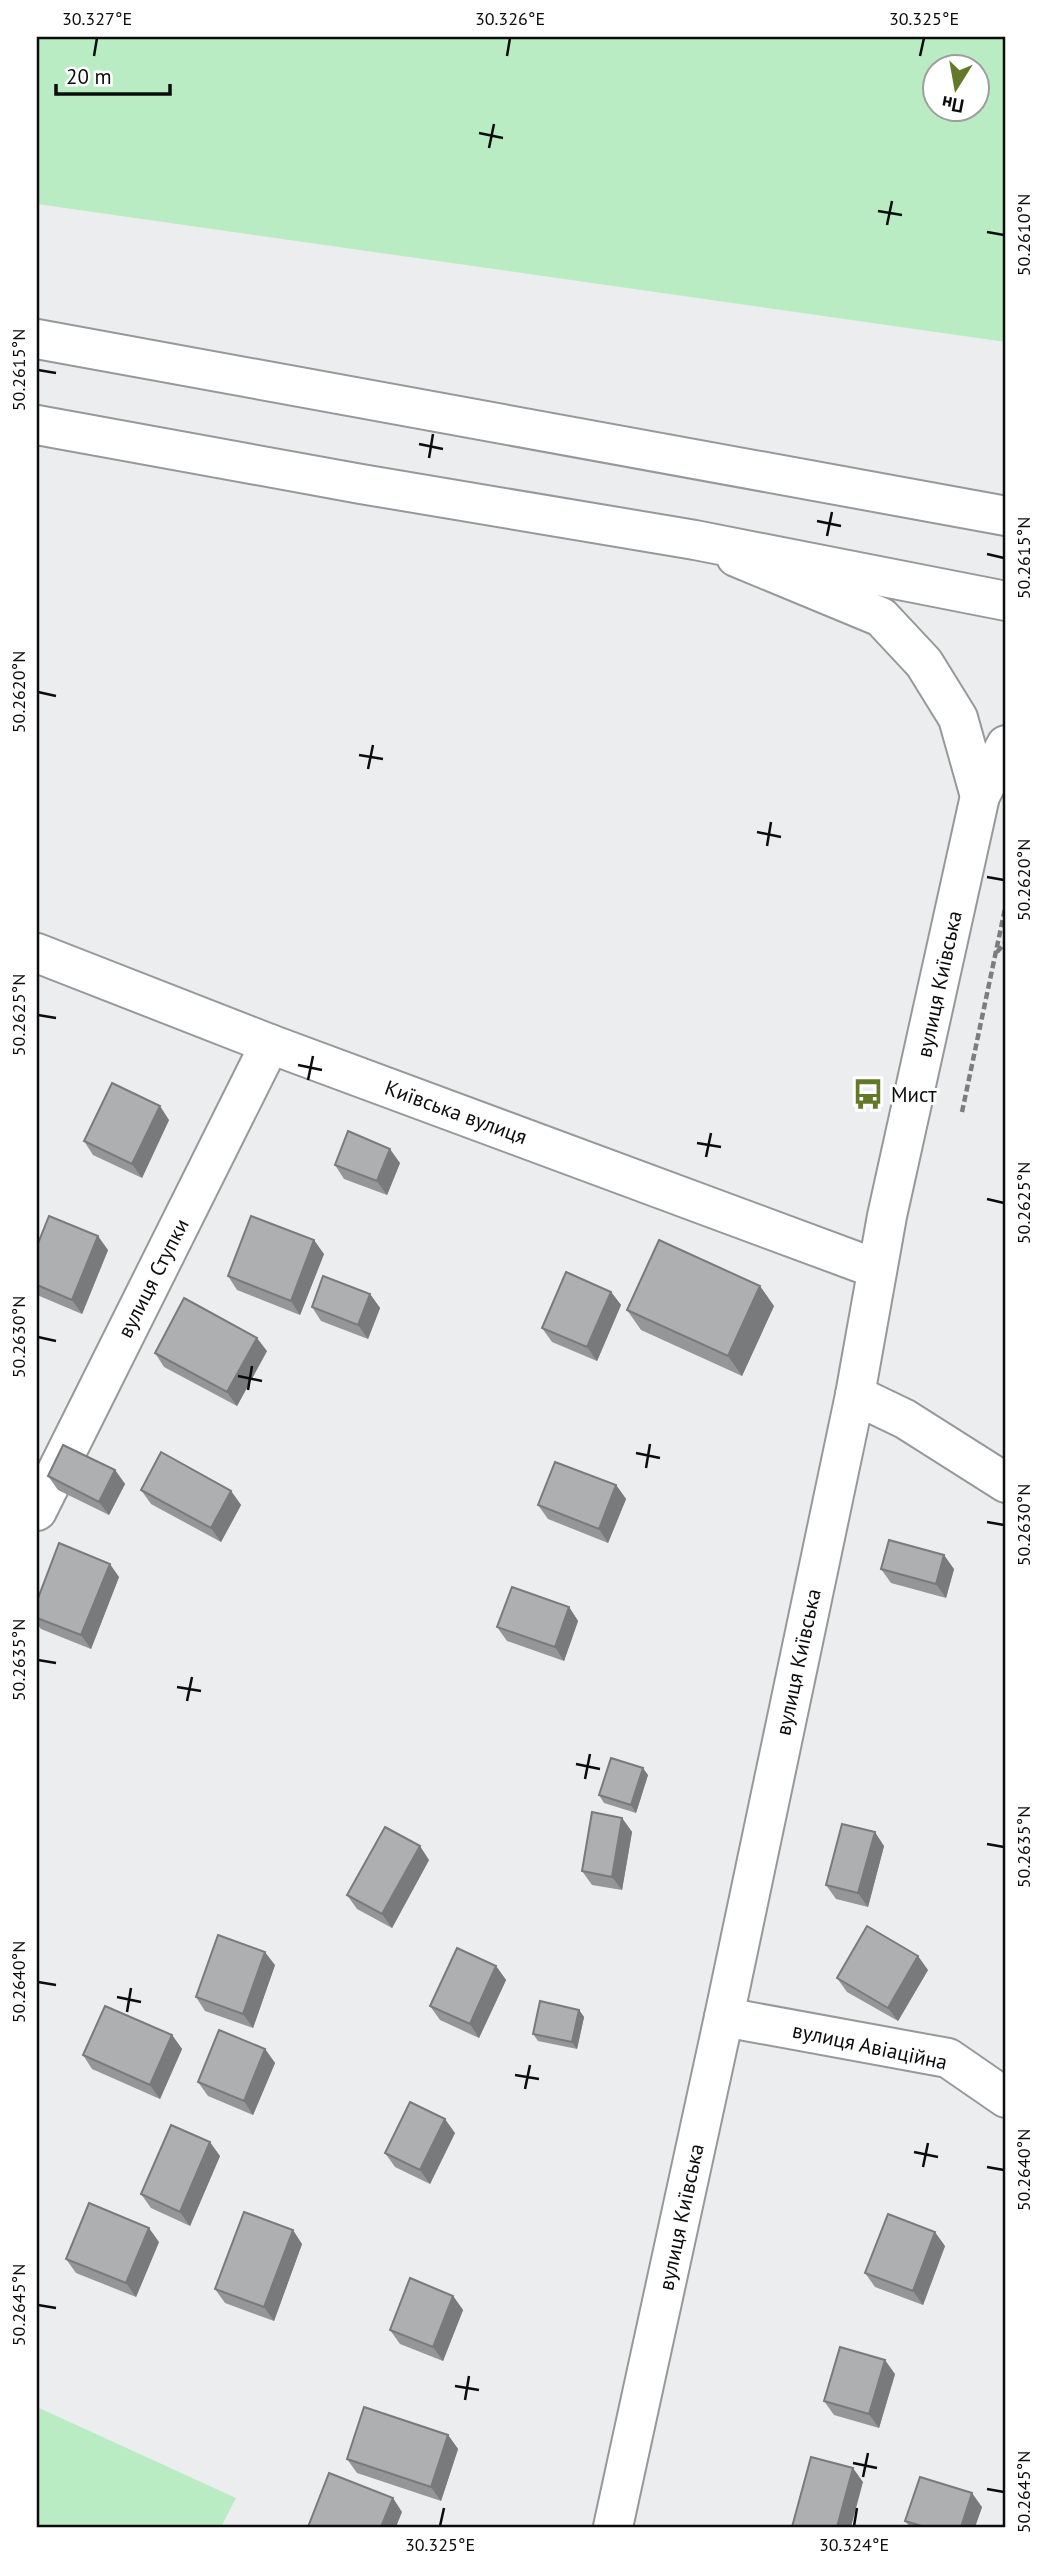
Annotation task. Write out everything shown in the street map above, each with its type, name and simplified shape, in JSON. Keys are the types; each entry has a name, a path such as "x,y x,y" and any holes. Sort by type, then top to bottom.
{"main road":[{"path":"37,339 1006,516"},
{"path":"37,425 361,484 695,540 1006,601"},
{"path":"695,540 881,617 924,663 958,719 980,796"},
{"path":"980,796 1006,745"},
{"name":"вулиця Київська","path":"613,2527 724,2017 855,1395 877,1269 980,796"},
{"name":"Київська вулиця","path":"37,953 270,1044 877,1269"},
{"name":"вулиця Ступки","path":"37,1511 270,1044"},
{"path":"855,1395 905,1419 1006,1483"},
{"name":"вулиця Авіаційна","path":"724,2017 948,2058 1006,2098"}],"path":[{"path":"962,1112 1006,904"},
{"path":"996,952 1006,942"}],"green space":[{"path":"37,37 1006,37 1006,342 37,204"},
{"path":"37,2407 236,2498 221,2527 37,2527"}],"building":[{"path":"112,1083 160,1106 132,1164 84,1141"},
{"path":"348,1131 390,1149 377,1181 335,1165"},
{"path":"49,1216 98,1236 72,1300 37,1285 37,1246"},
{"path":"251,1216 314,1240 291,1301 228,1276"},
{"path":"659,1240 760,1286 728,1356 627,1310"},
{"path":"566,1272 611,1292 587,1347 542,1328"},
{"path":"323,1276 370,1294 358,1325 312,1307"},
{"path":"184,1298 257,1338 227,1392 155,1353"},
{"path":"63,1445 115,1470 99,1502 48,1476"},
{"path":"161,1452 231,1491 211,1528 141,1490"},
{"path":"555,1462 616,1485 599,1529 538,1505"},
{"path":"889,1540 944,1555 936,1584 881,1569"},
{"path":"59,1543 110,1564 81,1635 37,1618 37,1601"},
{"path":"512,1587 569,1607 555,1647 497,1627"},
{"path":"611,1758 643,1768 631,1805 599,1795"},
{"path":"592,1812 622,1818 612,1877 582,1871"},
{"path":"842,1824 875,1832 858,1893 826,1885"},
{"path":"385,1827 420,1846 382,1914 347,1895"},
{"path":"867,1926 918,1956 888,2008 837,1978"},
{"path":"218,1935 265,1952 243,2014 196,1997"},
{"path":"457,1948 496,1966 470,2024 430,2006"},
{"path":"540,2001 579,2010 572,2042 533,2034"},
{"path":"105,2006 172,2035 150,2085 83,2055"},
{"path":"219,2030 265,2049 244,2101 198,2082"},
{"path":"410,2102 445,2119 420,2170 385,2153"},
{"path":"171,2125 210,2142 180,2212 141,2194"},
{"path":"89,2203 149,2228 126,2283 66,2259"},
{"path":"244,2212 293,2230 264,2307 215,2289"},
{"path":"888,2214 935,2232 913,2291 865,2273"},
{"path":"410,2278 453,2296 433,2347 390,2330"},
{"path":"840,2347 885,2360 869,2414 824,2401"},
{"path":"364,2407 448,2435 431,2487 347,2459"},
{"path":"811,2457 853,2468 837,2527 792,2527"},
{"path":"329,2473 393,2498 381,2527 308,2527"},
{"path":"920,2477 972,2493 961,2527 925,2527 905,2521"}],"place":[{"name":"Мист","path":"868,1094"}]}
